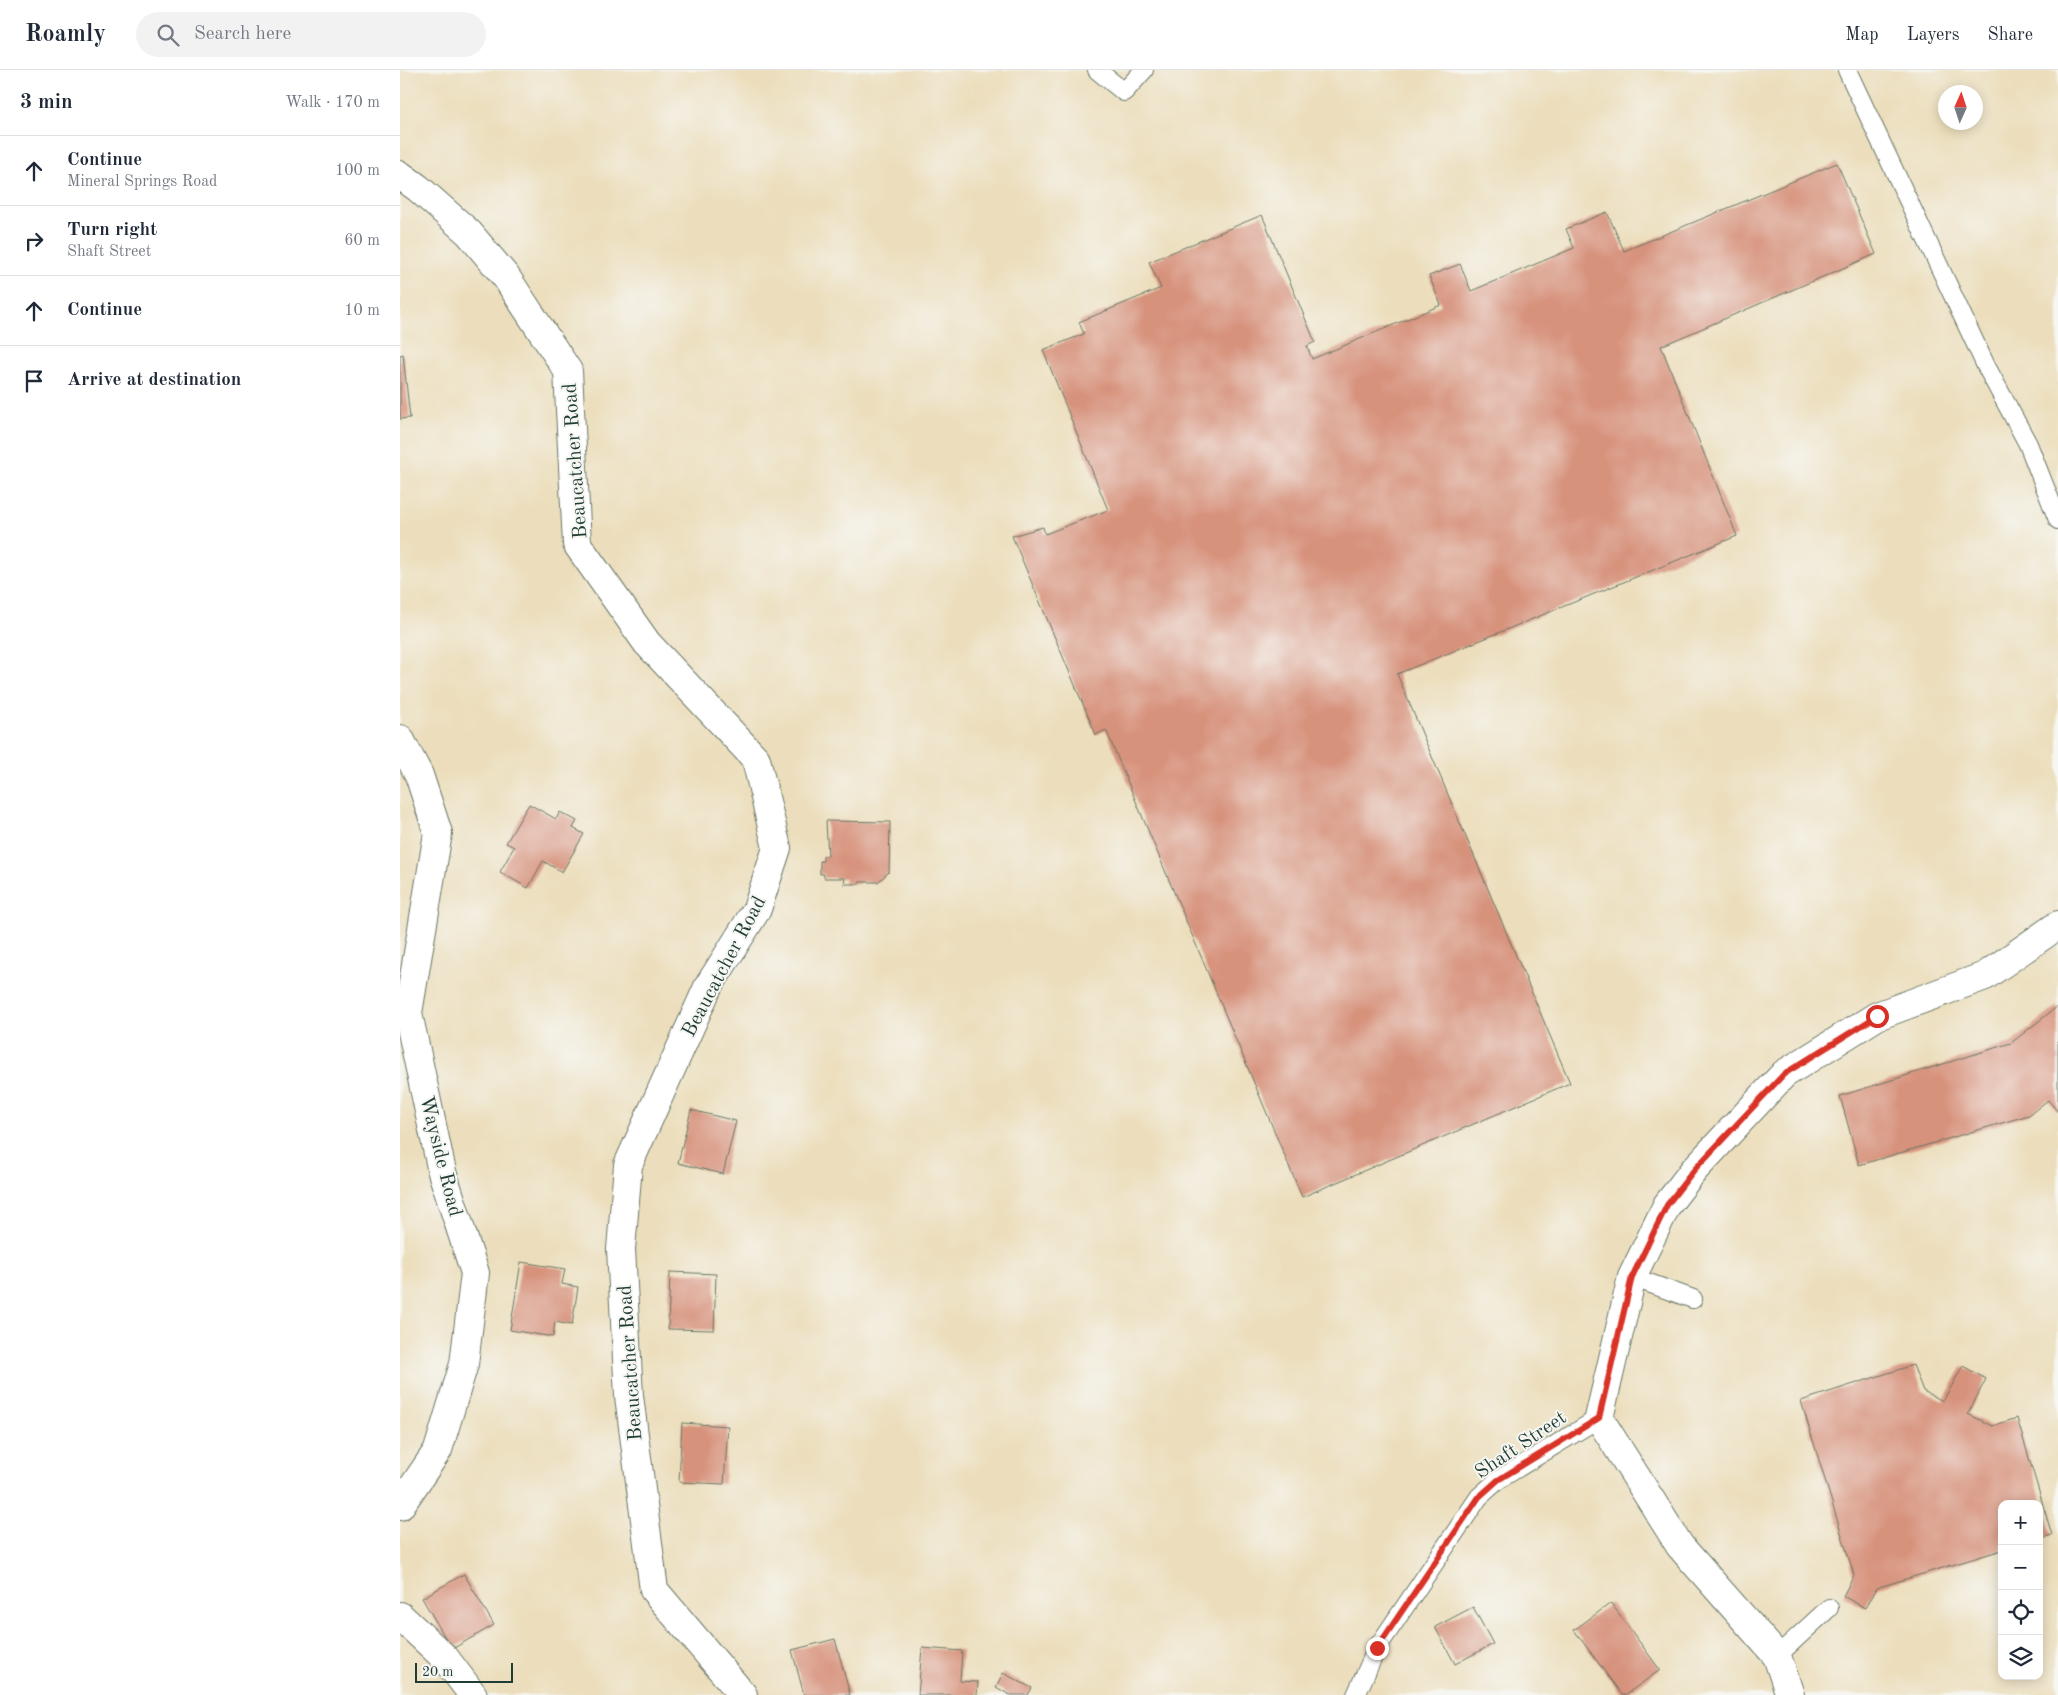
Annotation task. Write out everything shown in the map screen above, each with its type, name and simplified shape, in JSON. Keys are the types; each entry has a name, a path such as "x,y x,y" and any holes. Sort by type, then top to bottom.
{"street":[{"name":"Beaucatcher Road","path":"400,175 469,232 506,277 568,370 577,544 647,643 756,759 775,839 777,848 757,910 708,987 628,1165 621,1249 629,1396 654,1590 743,1695"},
{"name":"Wayside Road","path":"400,739 419,775 438,833 408,1013 442,1172 474,1273 464,1364 438,1450 400,1506"},
{"path":"1790,1695 1777,1656 1680,1546 1599,1418 1632,1277 1667,1205 1694,1170 1784,1074 1877,1016 1985,976 2058,925"},
{"path":"400,1616 445,1658 473,1695"}],"lane":[{"path":"1097,70 1124,92 1144,70"},
{"path":"1846,70 1986,366 2028,444 2058,520"},
{"path":"1632,1277 1693,1299"},
{"name":"Shaft Street","path":"1356,1695 1377,1648 1479,1497 1498,1480 1599,1418"},
{"path":"1777,1656 1829,1608"}],"building":[{"path":"1837,163 1876,254 1661,346 1737,536 1397,674 1570,1083 1302,1197 1106,730 1096,735 1012,536 1043,527 1045,534 1108,510 1043,350 1084,334 1079,322 1161,288 1149,262 1262,215 1315,342 1307,346 1312,359 1441,305 1429,276 1460,264 1471,291 1574,248 1566,229 1607,212 1624,251"},
{"path":"403,354 410,418 400,419 400,355"},
{"path":"529,804 556,819 560,812 577,821 573,828 584,834 562,872 543,861 528,888 500,872 514,847 506,843"},
{"path":"826,821 890,822 889,872 878,882 859,882 859,884 844,884 845,878 824,878 824,874 820,874 820,861 823,861 823,856 828,856"},
{"path":"2058,1006 2058,1112 2048,1100 2029,1115 1859,1165 1840,1096 2011,1043"},
{"path":"691,1110 736,1121 723,1174 678,1163"},
{"path":"521,1262 565,1269 562,1284 578,1287 572,1325 555,1322 553,1337 510,1330"},
{"path":"670,1272 716,1274 714,1330 668,1329"},
{"path":"1913,1365 1923,1391 1943,1401 1963,1366 1986,1379 1968,1414 1992,1426 2017,1418 2042,1500 1998,1500 1998,1551 1876,1588 1865,1608 1843,1596 1854,1575 1801,1401"},
{"path":"682,1423 728,1426 724,1484 679,1482"},
{"path":"2043,1505 2052,1535 2043,1538"},
{"path":"464,1574 494,1625 452,1649 422,1598"},
{"path":"1611,1603 1660,1670 1625,1695 1622,1695 1574,1630"},
{"path":"1473,1607 1493,1644 1455,1664 1435,1627"},
{"path":"835,1639 850,1695 804,1695 792,1650"},
{"path":"922,1648 962,1651 960,1681 978,1682 977,1695 918,1695"},
{"path":"1003,1673 1032,1688 1028,1695 1010,1695 996,1687"}],"route":[{"path":"1377,1648 1479,1497 1498,1480 1599,1418 1614,1347 1632,1277 1667,1205 1694,1170 1784,1074 1877,1016"}]}
